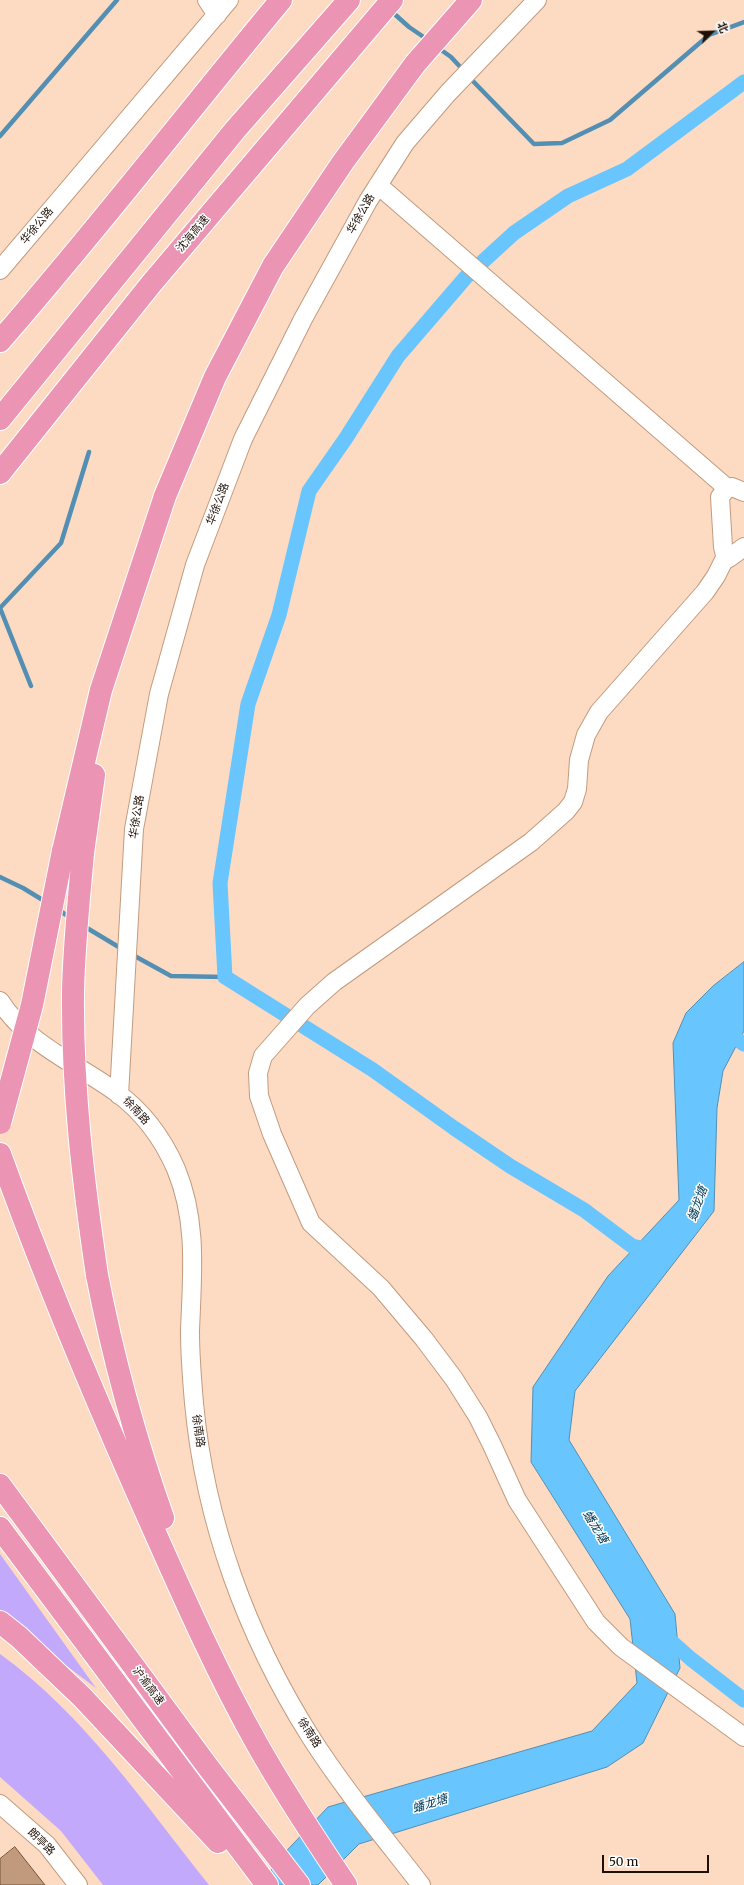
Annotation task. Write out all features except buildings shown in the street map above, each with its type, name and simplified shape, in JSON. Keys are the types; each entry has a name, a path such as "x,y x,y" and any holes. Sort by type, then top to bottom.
{"highway":[{"path":"0,353 56,277 200,97 281,0"},
{"name":"沈海高速","path":"0,473 151,284 392,0"},
{"path":"0,1123 73,852 101,690 165,496 218,370 273,266 343,162 415,64 471,0"},
{"path":"0,419 235,130 348,2"},
{"path":"0,341 56,277"},
{"path":"73,852 74,1062 78,1132 86,1204 97,1275 109,1335 143,1462 182,1573 217,1658 256,1742"},
{"path":"0,1154 36,1254 124,1462 203,1638 256,1742 342,1879"},
{"name":"沪渝高速","path":"0,1486 160,1702 275,1851"},
{"path":"0,1528 262,1883"},
{"path":"0,1622 50,1667 262,1883"},
{"path":"0,1629 50,1667"},
{"path":"275,1851 299,1885"},
{"path":"275,1851 305,1885"}],"street":[{"path":"207,0 225,4"},
{"name":"华徐公路","path":"120,1095 125,977 134,829 159,694 195,565 243,439 302,319 378,185 405,143 448,93 537,0"},
{"name":"华徐公路","path":"0,270 225,4"},
{"path":"378,185 727,488"},
{"path":"744,492 735,487 727,488 722,493 719,502 723,547 726,556 716,576 705,592 598,712 586,735 579,760 578,789 573,802 566,811 531,842 334,982 307,1006 268,1049 260,1064 257,1084 259,1096 272,1134 306,1214 318,1231 381,1288 443,1363 478,1417 503,1467 517,1500 596,1622 611,1638 630,1653 744,1737"},
{"path":"726,556 727,558 731,557 744,547"},
{"name":"徐南路","path":"0,1001 22,1028 40,1044 120,1095 138,1110 158,1137 175,1167 187,1198 192,1231 194,1265 190,1334 194,1405 205,1477 222,1548 246,1614 276,1678 311,1738 387,1842 421,1885"},
{"name":"朗亭路","path":"0,1804 47,1845 78,1885"}],"shaded area":[{"path":"0,1554 96,1688 0,1616"},
{"path":"0,1654 59,1704 86,1732 137,1793 209,1885 103,1885 61,1831 0,1777"}],"water":[{"name":"蟠龙塘","path":"744,962 744,1031 723,1071 717,1108 714,1211 575,1391 569,1440 675,1614 680,1668 643,1743 607,1767 359,1844 318,1885 262,1885 276,1862 328,1807 592,1731 637,1683 630,1619 531,1462 533,1387 608,1276 679,1200 673,1043 686,1013 713,986"}],"waterway":[{"path":"0,136 117,0"},
{"path":"390,10 409,27 428,40"},
{"path":"469,77 534,144 562,143 610,120 709,35 744,22"},
{"path":"437,47 451,57 464,71"},
{"path":"654,1251 632,1246 584,1210 510,1166 373,1070 225,977 220,883 248,704 279,615 309,491 346,438 398,356 466,277 514,233 568,196 627,169 744,82"},
{"path":"31,686 0,608 61,543 89,452"},
{"path":"0,877 23,888 46,902"},
{"path":"57,909 71,918"},
{"path":"82,925 122,949"},
{"path":"131,954 171,976 225,977"},
{"path":"722,1029 744,1044"},
{"path":"664,1635 691,1659 744,1700"}]}
